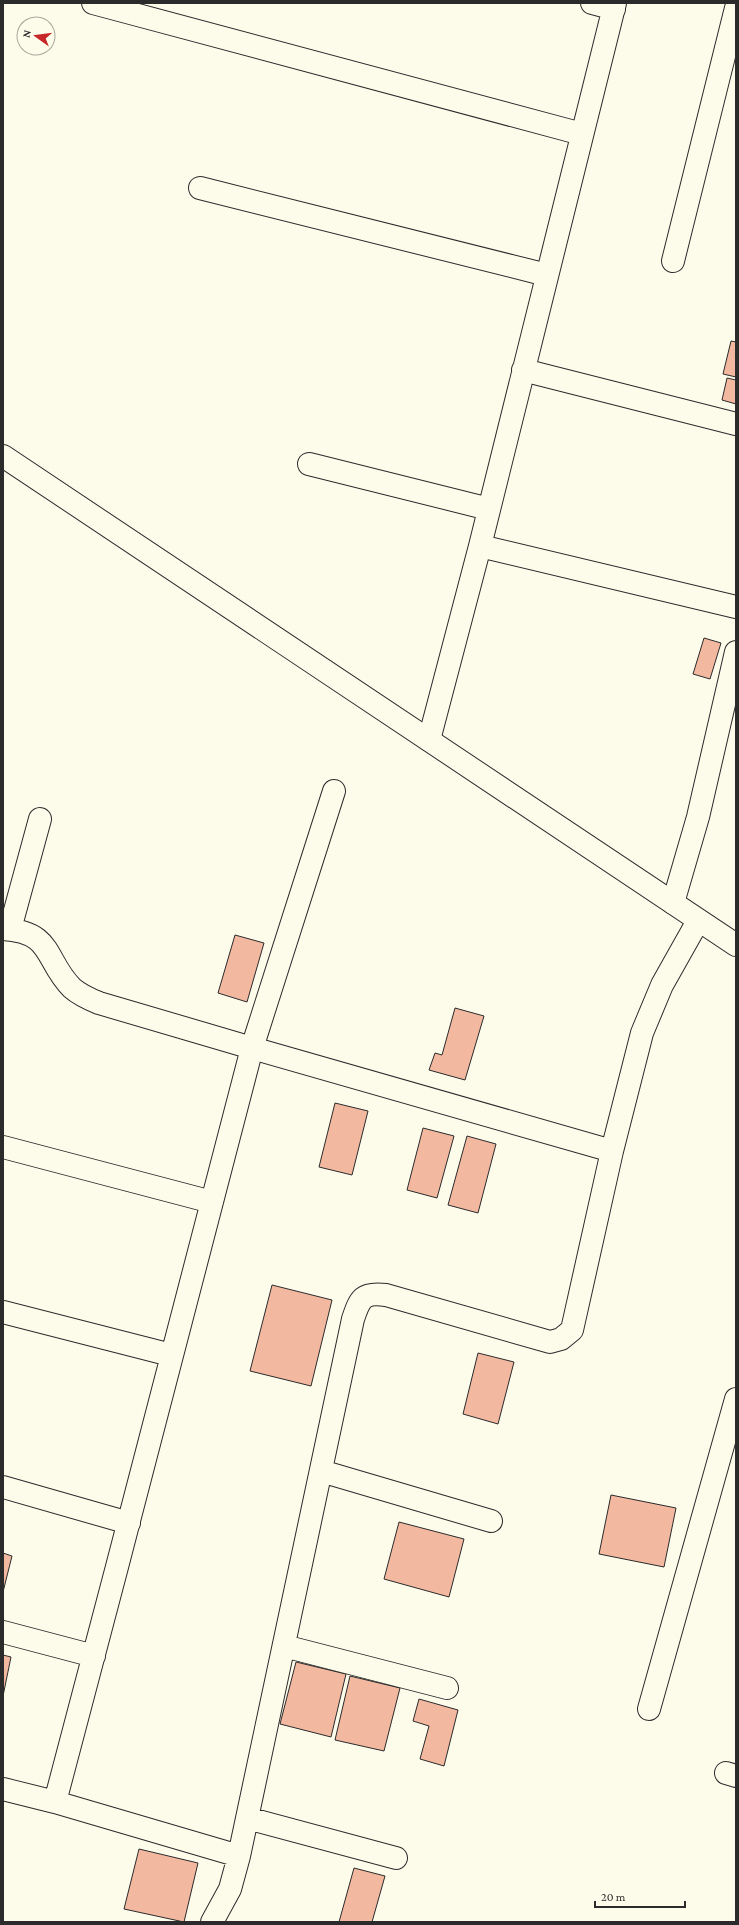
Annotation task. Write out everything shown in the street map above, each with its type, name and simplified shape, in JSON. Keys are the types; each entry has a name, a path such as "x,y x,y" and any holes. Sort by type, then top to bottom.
{"street":[{"path":"93,3 582,134"},
{"path":"429,740 480,546 614,6 592,3"},
{"path":"673,260 736,8"},
{"path":"200,188 547,275"},
{"path":"523,370 736,424"},
{"path":"3,456 736,945"},
{"path":"309,464 489,509"},
{"path":"480,546 736,606"},
{"path":"673,903 698,817 728,725 736,652"},
{"path":"55,1802 252,1048 334,791"},
{"path":"40,819 6,929 32,935 44,944 60,974 72,988 84,997 99,1003 252,1048 612,1150"},
{"path":"212,1922 230,1889 240,1856 353,1319 363,1297 372,1293 386,1295 550,1342 567,1336 572,1330 612,1150 642,1033 662,985 698,921"},
{"path":"3,1147 212,1202"},
{"path":"3,1312 171,1355"},
{"path":"649,1709 736,1399"},
{"path":"321,1471 491,1521"},
{"path":"3,1487 129,1523"},
{"path":"3,1632 94,1656"},
{"path":"284,1646 447,1688"},
{"path":"3,1789 55,1802 240,1856"},
{"path":"247,1818 396,1858"}],"building":[{"path":"731,341 736,342 736,377 723,374"},
{"path":"727,378 736,380 736,404 722,400"},
{"path":"704,638 721,643 710,679 693,674"},
{"path":"235,935 264,943 247,1002 218,993"},
{"path":"455,1008 484,1016 465,1080 429,1070 435,1053 442,1055"},
{"path":"335,1103 368,1111 352,1175 319,1167"},
{"path":"423,1128 454,1136 437,1198 407,1190"},
{"path":"467,1136 496,1144 478,1213 448,1205"},
{"path":"272,1285 332,1300 311,1386 250,1371"},
{"path":"478,1353 514,1362 498,1424 463,1414"},
{"path":"611,1495 676,1508 664,1567 599,1554"},
{"path":"399,1522 464,1539 449,1597 384,1579"},
{"path":"3,1553 12,1556 3,1592"},
{"path":"3,1655 11,1657 3,1696"},
{"path":"296,1662 346,1674 331,1737 280,1724"},
{"path":"350,1676 400,1688 384,1751 335,1740"},
{"path":"419,1699 458,1710 444,1766 420,1759 429,1726 413,1721"},
{"path":"139,1849 198,1863 184,1922 124,1909"},
{"path":"354,1868 385,1876 372,1922 339,1922"}]}
